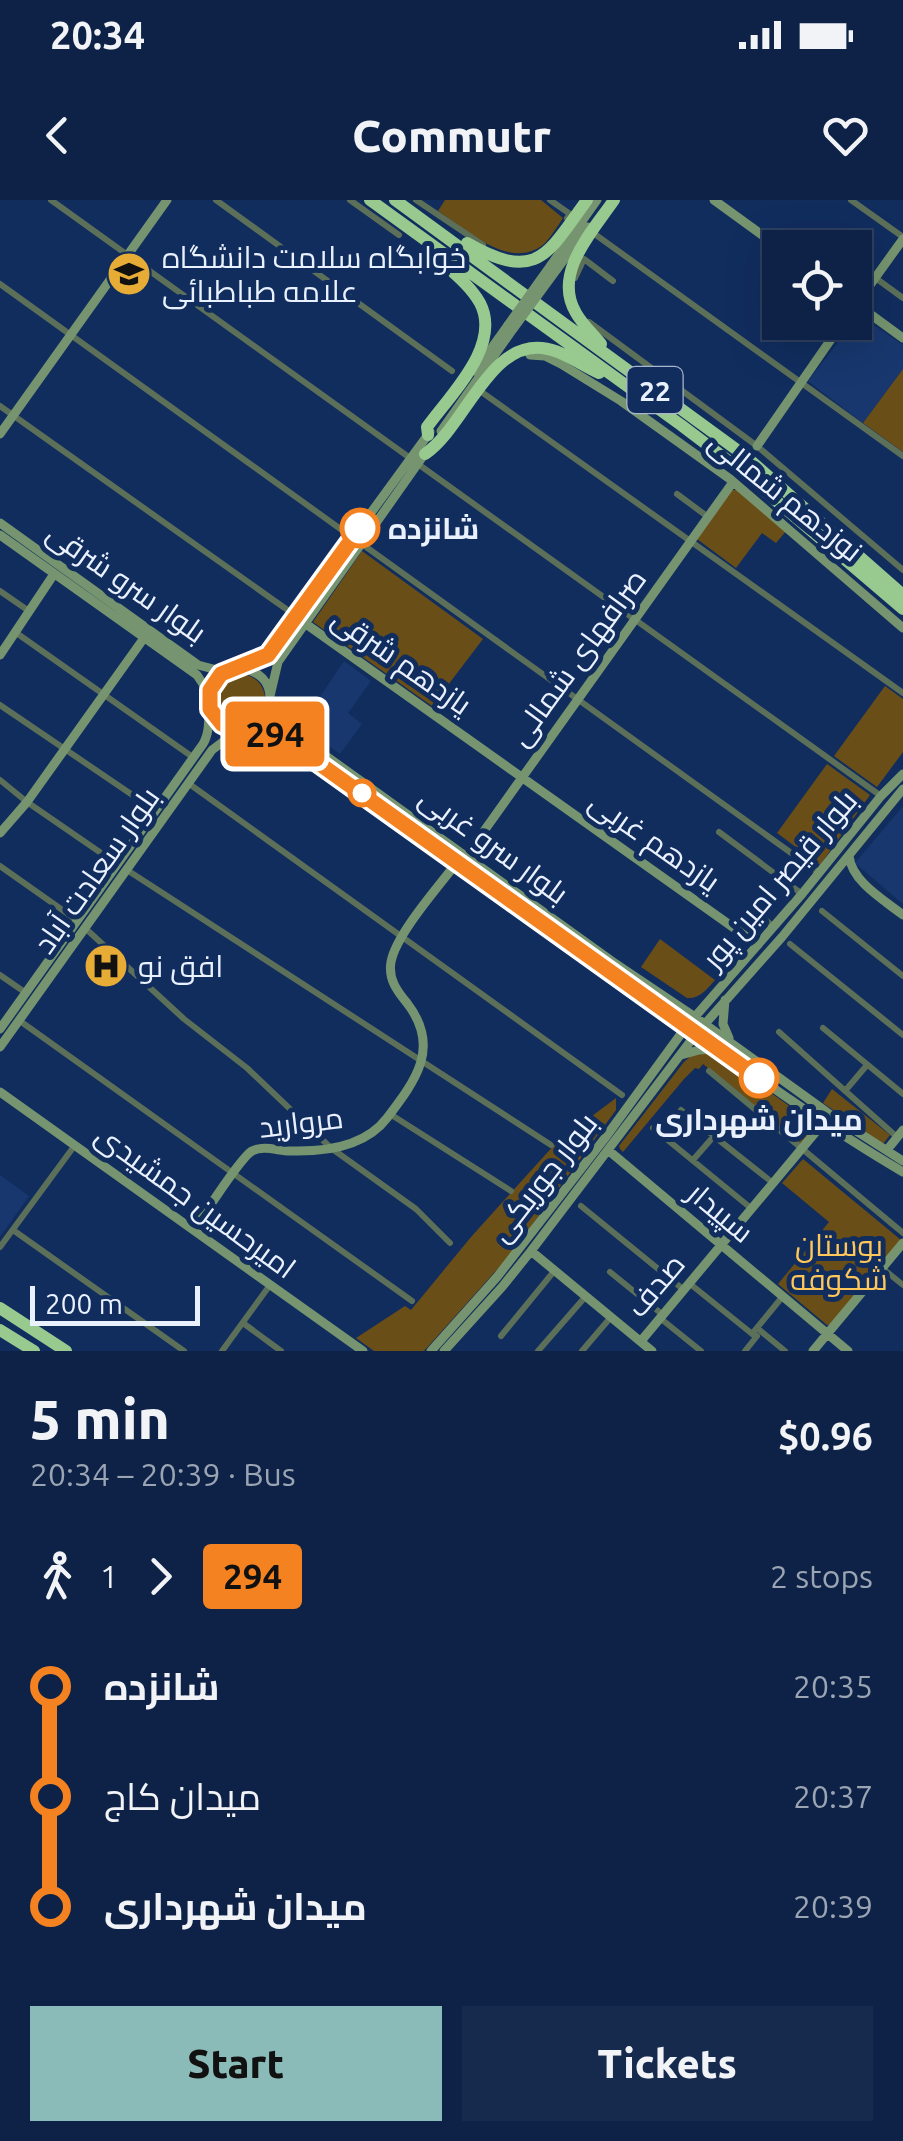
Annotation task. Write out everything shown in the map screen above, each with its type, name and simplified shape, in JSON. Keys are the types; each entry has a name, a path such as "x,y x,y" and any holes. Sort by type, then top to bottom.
{"highway":[{"name":"22","path":"370,200 400,228 628,387 739,470 902,602"},
{"name":"22","path":"395,200 744,455 886,581 902,602"},
{"path":"423,220 490,256 517,263 548,252 587,200"},
{"path":"611,200 574,260 569,291 578,318 624,367"},
{"path":"400,228 469,288 486,321 480,354 427,426 428,435"},
{"path":"418,459 441,442 501,362 519,351 537,348 557,352 628,387"},
{"path":"0,1306 66,1351"},
{"path":"0,1330 34,1351"}],"main road":[{"path":"0,434 167,200"},
{"path":"418,459 428,435 554,267 597,200"},
{"path":"554,267 611,200"},
{"path":"714,200 762,235"},
{"path":"872,282 903,238"},
{"path":"872,316 903,338"},
{"path":"278,662 270,665 268,655 418,459 510,327"},
{"path":"756,446 831,340"},
{"name":"نوزدهم شمالی","path":"483,393 514,360 545,356 620,401 731,480 903,628"},
{"name":"صرافهای شمالی","path":"688,540 731,480"},
{"name":"صرافهای شمالی","path":"456,848 470,841 520,776 731,480"},
{"name":"بلوار سرو شرقی","path":"0,523 198,664 217,670 234,669"},
{"name":"بلوار سرو شرقی","path":"0,535 196,675 205,686 210,704"},
{"path":"268,655 214,681 210,704 222,724 245,729 258,724 269,708 278,662 357,541"},
{"path":"1,650 53,573"},
{"name":"یازدهم شرقی","path":"306,624 520,776"},
{"path":"0,832 27,802 144,638"},
{"path":"234,669 257,674 270,696"},
{"name":"بلوار سعادت آباد","path":"133,852 208,735 210,704"},
{"name":"بلوار سرو غربی","path":"269,708 287,728 668,1006 696,1034"},
{"name":"بلوار سعادت آباد","path":"0,1047 133,852 212,750 245,729"},
{"name":"بلوار سرو غربی","path":"245,729 282,737 643,988"},
{"name":"بلوار قیصر امین پور","path":"686,1027 747,976 850,855 901,788 903,770"},
{"name":"صرافهای شمالی","path":"478,864 472,851 474,846 520,776"},
{"name":"یازدهم غربی","path":"520,776 758,945"},
{"name":"بلوار قیصر امین پور","path":"696,1034 739,968 881,796 901,788"},
{"path":"850,855 854,873 903,915"},
{"path":"422,1062 421,1025 396,988 391,960 402,937 458,861"},
{"name":"بلوار سعادت آباد","path":"0,1029 82,924"},
{"path":"739,968 738,980 747,976"},
{"path":"724,1054 714,1049 674,1052 676,1030 668,1006 694,1006 720,997 723,1024 733,1045"},
{"name":"بلوار سرو غربی","path":"668,1006 695,1016 704,1024"},
{"path":"704,1024 903,1160"},
{"name":"بلوار جوریکی","path":"431,1351 531,1250 608,1150 674,1052 686,1027"},
{"path":"696,1034 903,1172"},
{"name":"بلوار جوریکی","path":"444,1351 674,1052 696,1034"},
{"path":"747,1070 744,1058 754,1060"},
{"name":"مروارید","path":"194,1230 248,1154 257,1149 293,1151 346,1146 365,1137 390,1114 422,1062"},
{"name":"امیرحسین جمشیدی","path":"0,1092 363,1351"},
{"name":"صدف","path":"641,1341 824,1122"},
{"path":"886,1150 900,1133"},
{"name":"سپیدار","path":"608,1150 848,1351"},
{"path":"814,1351 903,1243"},
{"path":"531,1250 652,1351"}],"street":[{"path":"51,200 418,459 881,796"},
{"path":"216,200 452,371"},
{"path":"350,200 400,228"},
{"path":"416,200 484,246 515,256 544,247 570,214 550,200"},
{"path":"851,200 903,238"},
{"path":"596,235 903,456"},
{"path":"613,281 584,258 574,284 586,319 756,446 902,570"},
{"path":"872,276 903,298"},
{"path":"0,284 819,873"},
{"path":"483,393 903,693"},
{"path":"0,406 296,616"},
{"path":"677,494 704,514"},
{"path":"0,592 27,611"},
{"path":"14,631 194,758"},
{"path":"0,704 156,811"},
{"path":"0,780 122,867 551,1145"},
{"path":"188,784 622,1095"},
{"path":"719,832 802,894"},
{"path":"0,866 82,924 184,1019 248,1068 331,1148 416,1209 450,1243"},
{"path":"822,912 903,976"},
{"path":"756,914 774,927"},
{"path":"790,944 903,1036"},
{"path":"0,975 26,994"},
{"path":"20,1021 412,1301"},
{"path":"823,1028 903,1094"},
{"path":"779,1032 900,1133"},
{"path":"846,1091 867,1065"},
{"path":"709,1072 903,1233"},
{"path":"681,1110 773,1184"},
{"path":"390,1114 512,1192"},
{"path":"654,1128 752,1208"},
{"path":"693,1160 714,1136"},
{"path":"0,1247 75,1145"},
{"path":"581,1206 687,1286 785,1351"},
{"path":"13,1230 184,1351"},
{"path":"882,1268 903,1285"},
{"path":"500,1336 554,1270"},
{"path":"610,1272 701,1351"},
{"path":"222,1351 270,1284"},
{"path":"538,1351 586,1296"},
{"path":"745,1351 783,1296"},
{"path":"582,1351 611,1317"},
{"path":"242,1323 282,1351"}],"shaded area":[{"path":"872,324 903,345 903,369 863,423 808,381 840,340 872,340"},
{"path":"344,661 371,681 348,713 362,724 340,754 301,725"},
{"path":"903,806 903,904 855,863"},
{"path":"0,1175 29,1196 0,1237"}],"green space":[{"path":"445,200 541,200 563,218 544,244 531,251 503,251 438,211"},
{"path":"903,369 903,452 863,423"},
{"path":"732,490 787,530 776,543 762,533 736,568 697,539"},
{"path":"362,551 483,639 432,706 313,622"},
{"path":"240,674 258,681 265,699 258,717 240,724 222,717 215,699 222,681"},
{"path":"885,686 903,699 903,752 877,787 834,756"},
{"path":"827,764 870,795 820,865 777,833"},
{"path":"660,939 715,980 703,993 687,998 641,967"},
{"path":"714,1052 813,1123 801,1144 703,1064 684,1079 623,1152 619,1146 684,1062 692,1055"},
{"path":"832,1089 890,1135 883,1144 823,1103"},
{"path":"616,1098 616,1110 510,1255 424,1351 374,1351 356,1338 405,1306 411,1310 556,1143"},
{"name":"بوستان شکوفه","path":"803,1159 901,1240 830,1325 778,1284 829,1222 782,1183"}],"bus line":[{"name":"294","path":"360,528 268,655 229,670 214,681 209,700 215,717 230,728 249,728 282,737 759,1078"}],"place":[{"name":"خوابگاه سلامت دانشگاه علامه طباطبائی","path":"129,274"},
{"name":"شانزده","path":"360,528"},
{"name":"افق نو","path":"106,966"},
{"name":"میدان شهرداری","path":"759,1078"}]}
